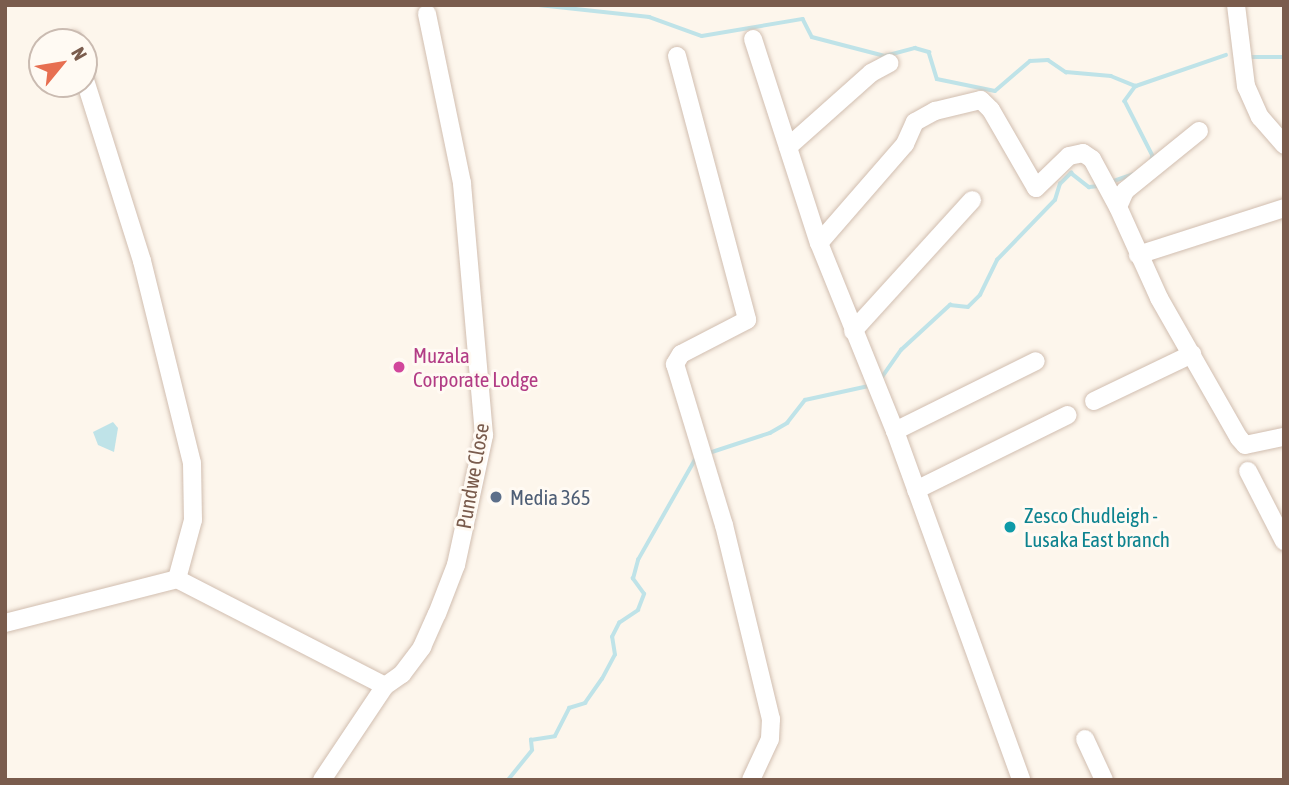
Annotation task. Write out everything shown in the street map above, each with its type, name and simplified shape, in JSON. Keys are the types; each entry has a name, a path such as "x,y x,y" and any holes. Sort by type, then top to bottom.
{"street":[{"path":"1236,5 1246,86 1260,117 1284,145"},
{"name":"Pundwe Close","path":"322,780 384,686 409,665 437,614 456,565 484,435 462,183 427,14"},
{"path":"753,39 819,243 895,431 1021,780"},
{"path":"677,57 747,320 681,354 675,364 727,537 771,719 770,738 751,780"},
{"path":"788,147 871,73 890,63"},
{"path":"91,98 142,261 192,463 194,520 177,579"},
{"path":"819,243 905,144 915,122 963,102 981,100 992,110 1036,188 1069,156 1083,153 1092,159 1118,207 1138,255 1245,445 1284,437"},
{"path":"1118,207 1125,191 1199,131"},
{"path":"853,331 972,200"},
{"path":"1138,255 1284,208"},
{"path":"1094,401 1192,354"},
{"path":"895,431 1036,361"},
{"path":"916,490 1068,415"},
{"path":"1248,471 1284,541"},
{"path":"5,624 177,579 384,686"},
{"path":"1085,739 1104,780"}],"water":[{"path":"113,422 118,428 114,452 98,445 93,432"}],"waterway":[{"path":"539,5 649,17 702,36 803,19 812,37 885,56 915,48 929,52 937,79 995,91 1030,61 1048,60 1066,72 1111,76 1136,86 1226,55"},
{"path":"1250,57 1284,57"},
{"path":"1136,86 1125,101 1153,156 1151,162"},
{"path":"880,380 901,350 950,305 968,307 980,295 997,260 1055,200 1060,184 1071,173 1089,187 1099,186"},
{"path":"1111,182 1134,174"},
{"path":"709,453 770,433 787,423 805,400 869,386"},
{"path":"508,780 532,750 531,740 555,736 569,708 585,703 602,679 615,655 612,637 619,623 638,610 644,594 633,579 638,560 696,458"}],"place":[{"name":"Muzala Corporate Lodge","path":"399,367"},
{"name":"Media 365","path":"496,497"},
{"name":"Zesco Chudleigh - Lusaka East branch","path":"1010,527"}]}
